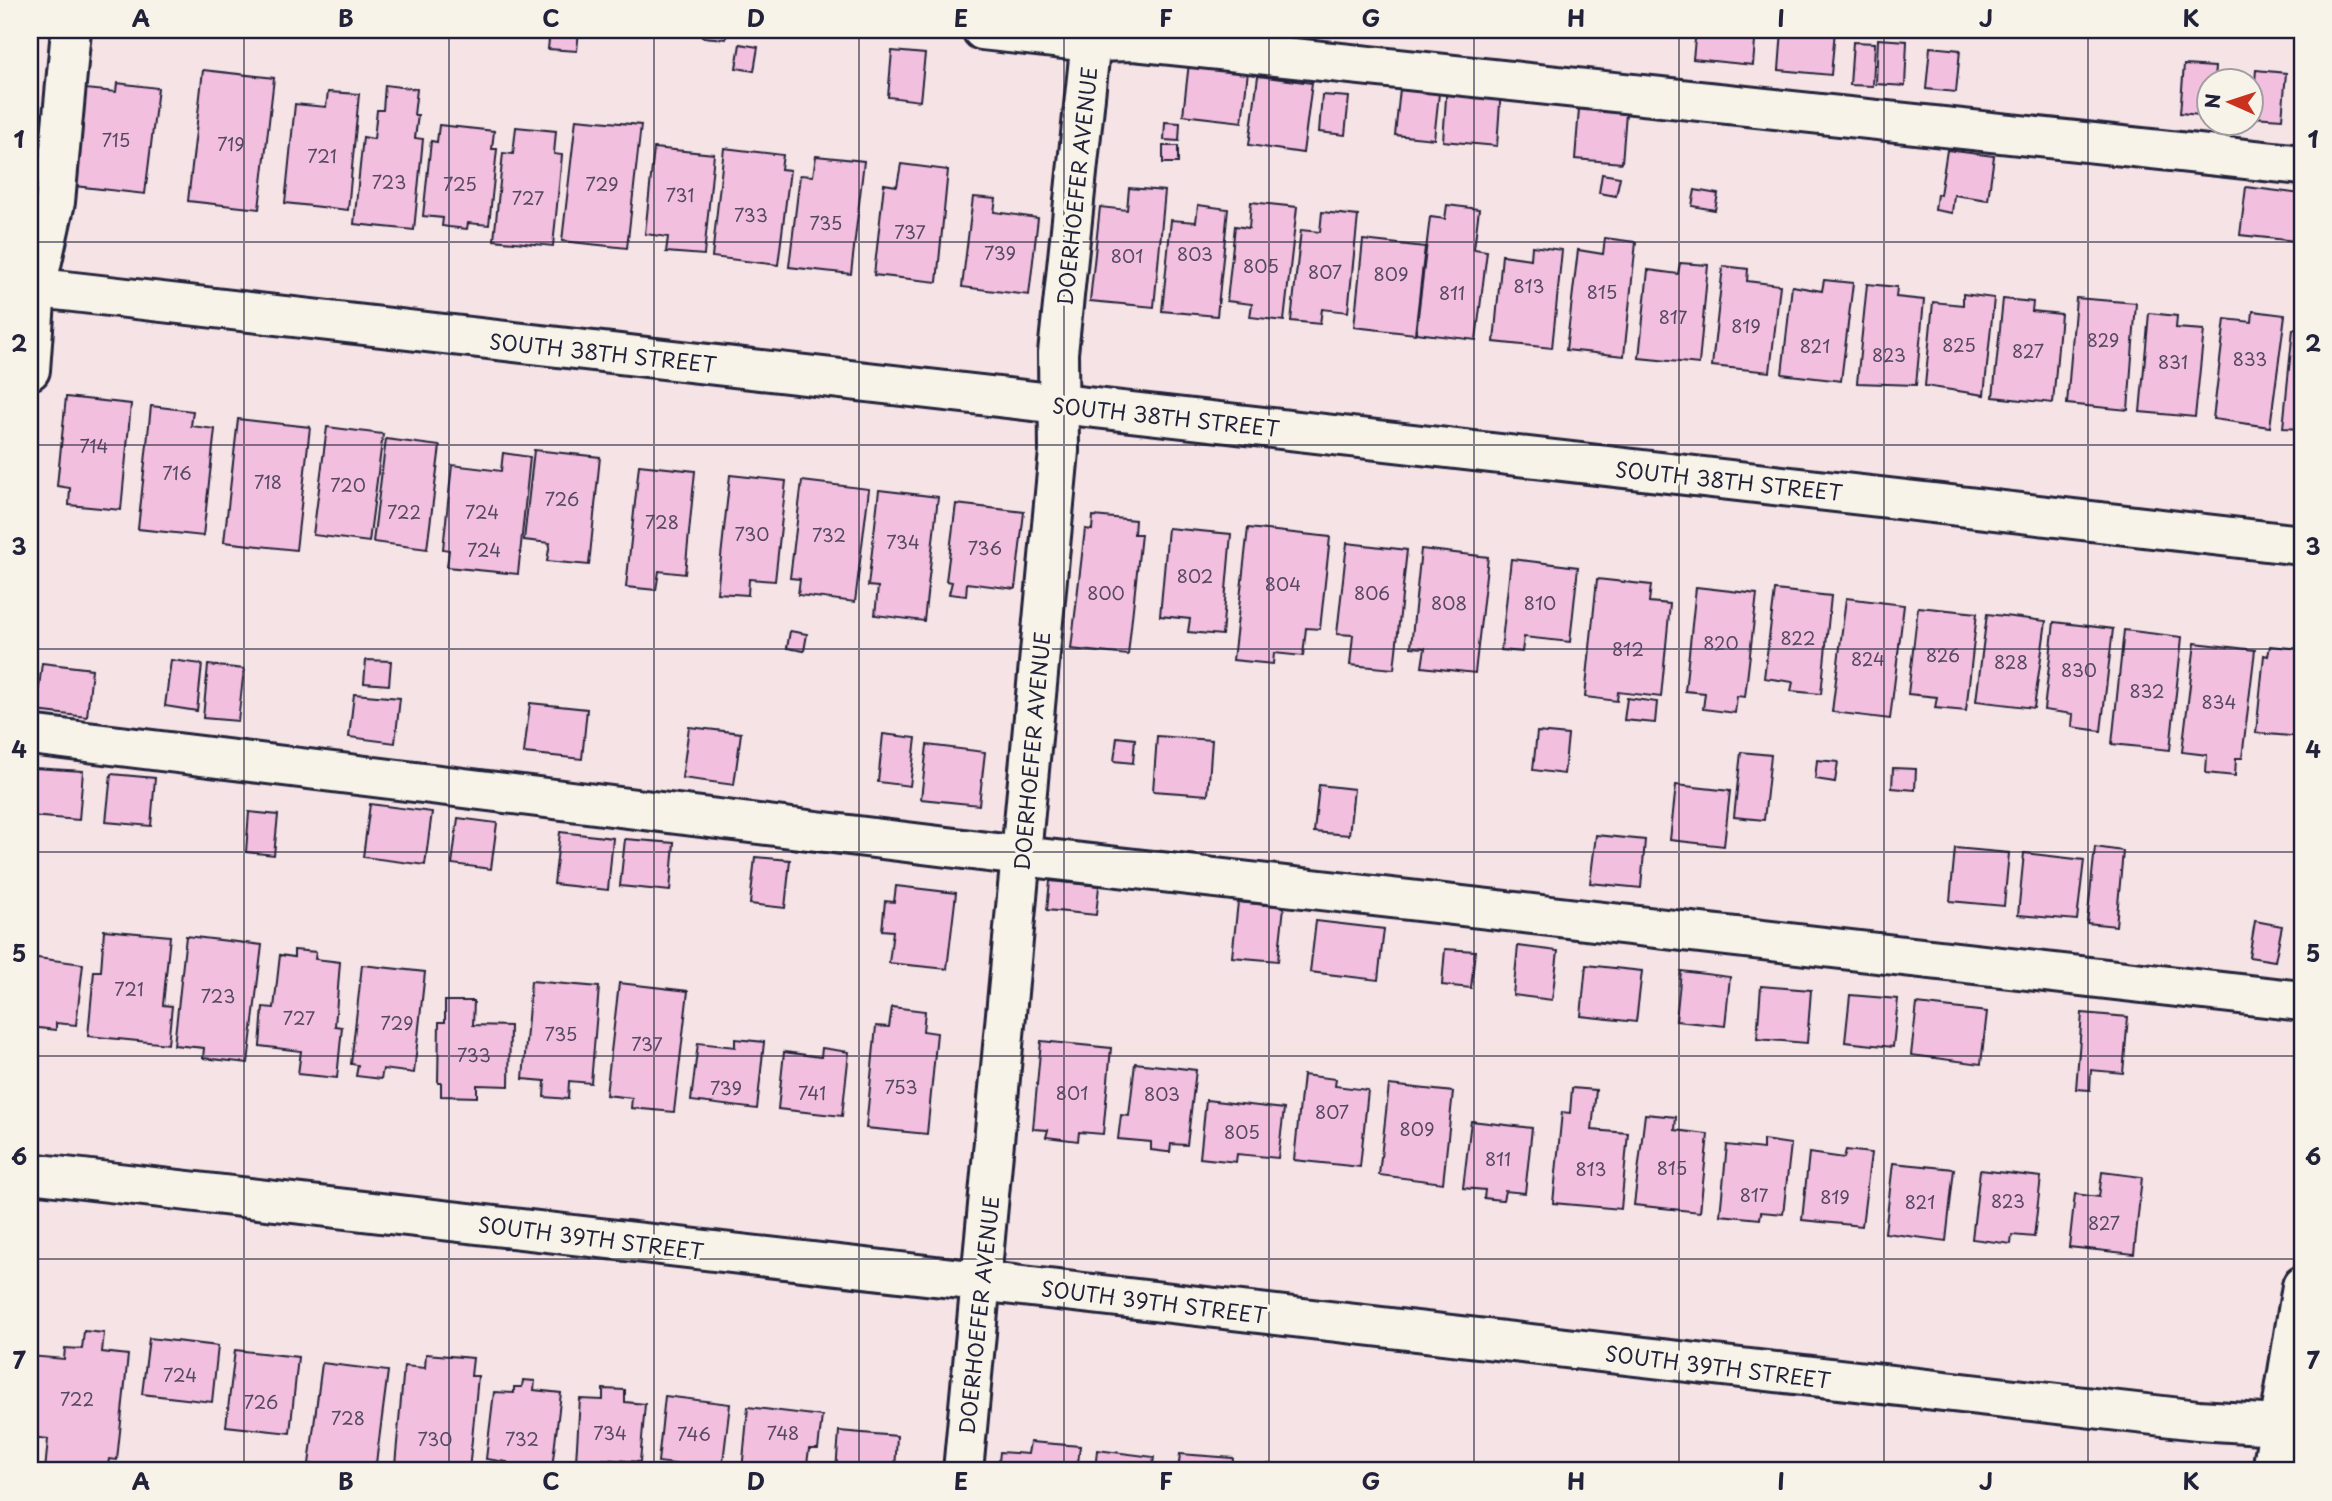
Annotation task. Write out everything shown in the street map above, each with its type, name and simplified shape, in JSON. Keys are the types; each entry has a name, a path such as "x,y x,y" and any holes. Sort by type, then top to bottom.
{"street":[{"path":"30,370 33,288 55,202 71,30"},
{"path":"982,30 1091,36 2302,165"},
{"name":"DOERHOEFER AVENUE","path":"963,1471 1059,451 1058,353 1091,36"},
{"name":"SOUTH 38TH STREET","path":"33,288 2302,545"},
{"path":"30,735 1021,856 2302,1001"},
{"name":"SOUTH 39TH STREET","path":"30,1173 2198,1420 2279,1425"},
{"path":"2272,1471 2302,1286"}],"building":[{"path":"550,30 579,30 577,51 548,49"},
{"path":"702,30 727,30 726,39 702,37"},
{"path":"1696,30 1756,30 1753,65 1693,59"},
{"path":"1782,30 1835,30 1831,75 1779,70"},
{"path":"2272,30 2302,30 2302,37 2271,34"},
{"path":"1878,39 1907,41 1905,86 1876,84"},
{"path":"1853,42 1875,43 1873,86 1850,85"},
{"path":"740,44 758,47 754,71 736,68"},
{"path":"1930,47 1960,50 1956,92 1926,89"},
{"path":"892,51 925,54 920,101 888,97"},
{"path":"1189,63 1248,71 1242,122 1183,115"},
{"path":"2184,65 2200,66 2196,66 2196,115 2180,113"},
{"path":"203,70 274,78 259,209 188,201"},
{"path":"2266,71 2286,73 2282,119 2266,118"},
{"path":"1258,76 1312,83 1303,153 1249,145"},
{"path":"1401,80 1440,84 1434,139 1395,135"},
{"path":"117,83 158,88 145,194 75,186 86,89 116,92"},
{"path":"1447,84 1501,89 1497,146 1443,141"},
{"path":"385,85 417,89 415,138 423,139 414,230 354,224 363,137 374,139 377,110 383,110"},
{"path":"328,92 359,94 348,210 285,203 295,104 326,107"},
{"path":"1322,95 1349,97 1345,135 1319,132"},
{"path":"1579,109 1626,113 1622,163 1575,159"},
{"path":"576,119 641,125 627,248 562,241"},
{"path":"1165,122 1180,123 1179,141 1164,140"},
{"path":"439,125 494,131 492,149 497,149 489,225 468,223 467,229 449,227 442,226 443,218 423,216 431,141 437,142"},
{"path":"516,127 556,131 554,154 562,155 553,246 494,240 503,153 513,154"},
{"path":"1163,146 1178,146 1178,163 1163,163"},
{"path":"654,148 714,154 704,255 666,252 668,237 645,234"},
{"path":"724,148 783,155 781,169 790,170 778,265 712,257"},
{"path":"1947,150 1994,156 1988,200 1954,195 1952,213 1935,210"},
{"path":"816,156 864,161 851,274 789,267 800,175 813,176"},
{"path":"901,164 948,170 937,282 874,275 884,184 897,186"},
{"path":"1602,174 1620,177 1616,196 1599,193"},
{"path":"2246,187 2302,194 2296,241 2240,235"},
{"path":"1129,188 1165,191 1154,307 1090,301 1100,207 1127,210"},
{"path":"1695,190 1718,194 1715,210 1692,206"},
{"path":"973,197 996,199 994,212 1038,218 1029,295 962,287"},
{"path":"1251,202 1297,207 1284,321 1250,317 1252,304 1227,301 1235,226 1249,228"},
{"path":"1198,205 1228,209 1217,316 1162,311 1171,220 1196,222"},
{"path":"1447,205 1479,209 1474,249 1487,251 1476,340 1416,333 1430,217 1445,219"},
{"path":"1322,212 1358,216 1348,312 1322,309 1320,324 1291,321 1301,230 1320,232"},
{"path":"1605,238 1636,242 1624,356 1566,350 1578,250 1603,254"},
{"path":"1363,240 1425,247 1415,334 1354,327"},
{"path":"1532,246 1562,250 1552,348 1494,342 1502,255 1531,259"},
{"path":"1680,263 1708,265 1699,364 1639,358 1648,270 1678,274"},
{"path":"1723,266 1748,269 1747,281 1780,285 1770,372 1712,366"},
{"path":"1824,280 1853,283 1841,381 1782,374 1792,286 1822,291"},
{"path":"1867,284 1897,287 1896,297 1924,300 1916,385 1857,383"},
{"path":"1963,294 1994,298 1984,395 1925,386 1933,302 1963,305"},
{"path":"2076,298 2136,303 2128,410 2067,404"},
{"path":"2003,299 2033,302 2032,311 2061,314 2053,403 1993,397"},
{"path":"2253,311 2285,315 2270,427 2213,419 2225,319 2252,322"},
{"path":"2149,313 2177,316 2176,328 2204,330 2195,417 2140,412"},
{"path":"2293,329 2302,330 2302,429 2283,428"},
{"path":"66,397 131,404 121,510 69,505 70,488 57,486"},
{"path":"151,406 193,411 191,426 215,429 203,536 138,529"},
{"path":"238,419 310,427 296,550 224,542"},
{"path":"327,427 383,434 369,542 313,535"},
{"path":"386,439 440,446 427,549 373,542"},
{"path":"534,450 600,457 589,565 547,561 550,543 524,540"},
{"path":"503,453 530,457 518,574 447,567 449,550 443,549 452,465 501,471"},
{"path":"639,465 695,471 685,574 659,571 656,590 626,587"},
{"path":"730,475 786,481 775,581 749,579 748,595 717,593"},
{"path":"802,481 869,489 855,602 798,595 800,579 790,578"},
{"path":"879,490 938,497 924,621 875,615 878,587 868,586"},
{"path":"956,504 1024,512 1015,589 967,583 966,596 949,594 952,582 946,581"},
{"path":"1093,516 1135,520 1134,534 1141,534 1128,655 1071,649 1085,529 1092,530"},
{"path":"1168,528 1231,534 1222,635 1188,632 1190,619 1160,616"},
{"path":"1248,528 1330,537 1320,629 1306,628 1303,656 1274,653 1273,664 1233,660"},
{"path":"1347,543 1407,550 1394,669 1350,665 1353,635 1337,634"},
{"path":"1421,549 1488,557 1475,673 1422,667 1425,648 1411,647"},
{"path":"1511,559 1578,567 1570,642 1524,637 1522,652 1501,650"},
{"path":"1597,579 1651,585 1649,602 1670,604 1661,697 1618,692 1617,701 1585,697"},
{"path":"1696,587 1757,594 1745,697 1737,696 1735,713 1703,709 1705,693 1685,691"},
{"path":"1775,590 1831,596 1821,694 1791,691 1793,682 1764,678"},
{"path":"1846,598 1904,605 1890,719 1832,712"},
{"path":"1918,607 1977,613 1966,711 1935,708 1937,697 1908,694"},
{"path":"1987,614 2046,621 2034,708 1976,701"},
{"path":"2054,622 2113,629 2101,731 2072,727 2073,714 2044,710"},
{"path":"2124,630 2182,637 2170,750 2112,744"},
{"path":"790,631 807,634 804,651 787,648"},
{"path":"2195,643 2255,650 2242,758 2236,758 2235,776 2206,773 2207,755 2182,752"},
{"path":"2270,646 2302,649 2302,737 2256,733 2264,655 2268,656"},
{"path":"171,660 202,664 197,711 165,706"},
{"path":"366,660 391,661 389,685 364,683"},
{"path":"42,663 92,669 87,717 36,711"},
{"path":"208,665 244,669 238,721 203,718"},
{"path":"354,694 400,698 395,743 349,737"},
{"path":"1627,698 1657,702 1655,723 1624,720"},
{"path":"530,703 587,709 582,759 524,753"},
{"path":"689,727 741,733 734,785 682,778"},
{"path":"1537,732 1568,735 1564,774 1533,770"},
{"path":"883,734 916,738 910,786 878,782"},
{"path":"1157,736 1212,740 1208,795 1153,791"},
{"path":"1117,737 1135,739 1133,763 1114,761"},
{"path":"927,745 985,752 979,805 921,799"},
{"path":"1741,752 1771,755 1764,820 1734,817"},
{"path":"1817,760 1838,762 1835,782 1815,779"},
{"path":"34,768 83,771 79,820 30,816"},
{"path":"1893,768 1916,769 1915,790 1892,788"},
{"path":"111,774 155,778 151,826 106,822"},
{"path":"1319,785 1354,789 1349,835 1314,832"},
{"path":"1676,785 1730,791 1724,846 1670,840"},
{"path":"370,804 432,812 425,865 363,857"},
{"path":"249,812 278,815 274,855 246,852"},
{"path":"458,818 497,823 491,869 452,864"},
{"path":"560,832 613,838 608,890 554,884"},
{"path":"1596,835 1645,840 1641,888 1590,883"},
{"path":"625,839 674,843 670,891 620,886"},
{"path":"2095,847 2123,851 2116,926 2087,923"},
{"path":"1955,848 2009,853 2004,906 1950,901"},
{"path":"2024,853 2084,860 2077,920 2018,915"},
{"path":"755,857 790,860 785,908 750,904"},
{"path":"1050,881 1099,886 1096,915 1047,910"},
{"path":"896,886 956,893 947,969 889,963 893,931 882,930 885,901 894,902"},
{"path":"1238,902 1284,907 1278,961 1232,957"},
{"path":"1316,921 1384,929 1378,980 1310,972"},
{"path":"2255,921 2282,926 2275,961 2249,957"},
{"path":"104,930 170,936 163,1005 172,1006 168,1044 88,1036 94,971 101,971"},
{"path":"186,936 262,945 248,1063 203,1058 204,1048 174,1045"},
{"path":"1518,946 1558,951 1552,1000 1513,995"},
{"path":"1445,949 1475,951 1471,988 1442,985"},
{"path":"294,950 316,952 315,959 340,962 335,1026 342,1027 337,1078 298,1074 301,1051 260,1046 263,1007 274,1008 280,955 294,957"},
{"path":"30,957 83,964 76,1025 56,1023 56,1030 30,1027"},
{"path":"362,965 425,972 414,1073 383,1069 381,1079 356,1076 358,1065 351,1064"},
{"path":"1586,965 1642,971 1636,1022 1581,1016"},
{"path":"1681,971 1730,977 1725,1026 1676,1021"},
{"path":"531,981 599,987 591,1083 569,1081 568,1099 544,1097 545,1081 523,1079"},
{"path":"619,983 688,991 674,1112 631,1108 632,1098 606,1095"},
{"path":"1761,986 1811,990 1807,1043 1757,1039"},
{"path":"1850,995 1898,999 1893,1047 1845,1042"},
{"path":"445,1001 474,1001 473,1025 510,1026 509,1086 477,1085 477,1097 441,1096 441,1083 438,1083 439,1022 445,1022"},
{"path":"1917,1004 1987,1012 1981,1064 1911,1055"},
{"path":"892,1007 925,1011 923,1031 937,1033 927,1134 866,1128 876,1026 889,1027"},
{"path":"2082,1013 2128,1017 2123,1073 2091,1070 2090,1090 2076,1089"},
{"path":"735,1039 764,1042 757,1109 691,1101 698,1043 735,1047"},
{"path":"1041,1041 1111,1048 1103,1134 1079,1132 1078,1141 1046,1137 1048,1130 1033,1129"},
{"path":"822,1048 849,1052 842,1116 778,1109 784,1052 821,1057"},
{"path":"1135,1063 1196,1070 1187,1145 1171,1144 1170,1152 1167,1152 1151,1150 1151,1142 1118,1139 1121,1115 1129,1116"},
{"path":"1303,1075 1336,1079 1335,1086 1368,1090 1360,1167 1294,1160"},
{"path":"1389,1085 1453,1092 1443,1183 1379,1175"},
{"path":"1572,1088 1596,1090 1592,1130 1628,1133 1621,1209 1553,1203 1562,1112 1570,1113"},
{"path":"1206,1100 1284,1109 1278,1158 1237,1154 1236,1162 1200,1158"},
{"path":"1645,1114 1676,1117 1675,1130 1708,1134 1700,1212 1634,1205"},
{"path":"1471,1121 1532,1128 1525,1193 1505,1191 1501,1200 1484,1198 1485,1190 1463,1188"},
{"path":"1763,1140 1791,1144 1783,1214 1761,1212 1760,1219 1720,1215 1727,1145 1763,1149"},
{"path":"1846,1150 1871,1153 1862,1226 1802,1220 1809,1153 1844,1158"},
{"path":"1893,1163 1954,1169 1946,1241 1885,1233"},
{"path":"1980,1170 2041,1177 2034,1237 2012,1235 2011,1244 1972,1239"},
{"path":"2102,1172 2142,1177 2134,1254 2069,1247 2075,1194 2099,1197"},
{"path":"84,1331 104,1333 102,1352 128,1355 117,1460 109,1459 107,1471 45,1471 48,1439 30,1437 30,1356 64,1359 65,1348 82,1349"},
{"path":"149,1338 218,1346 212,1402 142,1394"},
{"path":"235,1350 298,1357 290,1433 226,1426"},
{"path":"426,1354 473,1358 471,1376 478,1376 469,1471 395,1465 404,1366 425,1368"},
{"path":"322,1363 388,1371 375,1471 309,1464"},
{"path":"523,1380 535,1381 534,1390 561,1393 552,1468 532,1466 531,1471 506,1471 507,1462 486,1459 494,1392 514,1393 514,1387 522,1387"},
{"path":"603,1389 625,1390 625,1402 645,1404 640,1462 603,1459 602,1471 582,1471 582,1462 576,1461 580,1399 603,1400"},
{"path":"665,1396 730,1404 722,1470 658,1462"},
{"path":"748,1407 822,1416 818,1449 809,1449 806,1471 742,1471"},
{"path":"839,1431 897,1436 895,1471 836,1471"},
{"path":"1030,1442 1080,1446 1077,1471 998,1471 1000,1452 1028,1454"},
{"path":"1097,1450 1154,1457 1152,1471 1095,1471"},
{"path":"1180,1454 1233,1458 1232,1471 1178,1471"},
{"path":"1266,1464 1319,1468 1319,1471 1266,1471"}]}
